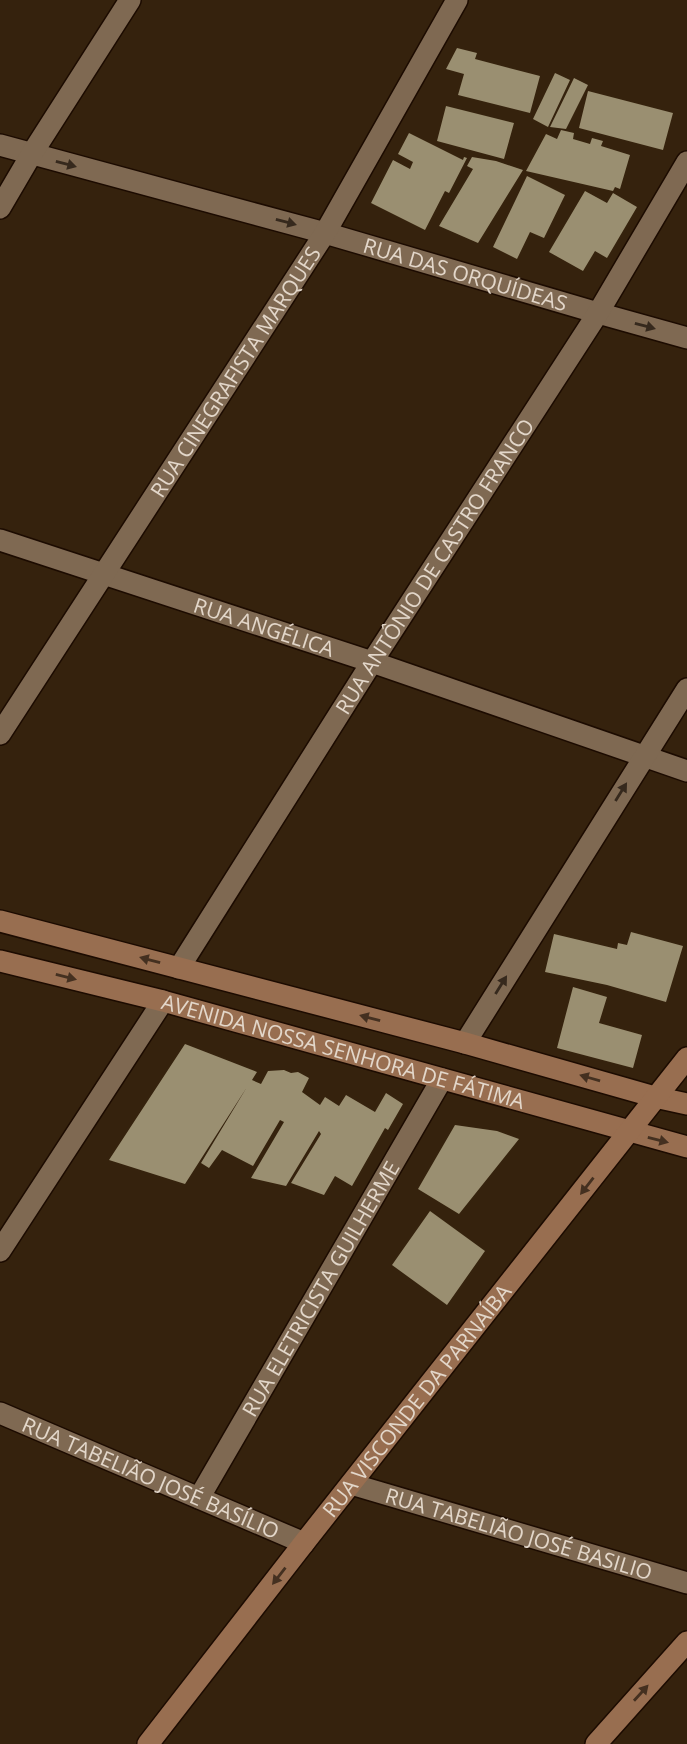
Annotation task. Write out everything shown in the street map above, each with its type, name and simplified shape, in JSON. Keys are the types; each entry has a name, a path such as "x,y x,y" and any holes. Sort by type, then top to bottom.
{"main road":[{"name":"AVENIDA NOSSA SENHORA DE FÁTIMA","path":"0,920 687,1104"},
{"name":"AVENIDA NOSSA SENHORA DE FÁTIMA","path":"0,961 163,1001 687,1147"},
{"name":"RUA VISCONDE DA PARNAÍBA","path":"148,1744 687,1058"},
{"path":"596,1744 687,1642"}],"street":[{"path":"0,208 130,0"},
{"name":"RUA CINEGRAFISTA MARQUES","path":"0,734 325,233 457,0"},
{"name":"RUA DAS ORQUÍDEAS","path":"0,145 325,233 687,338"},
{"name":"RUA ANTÔNIO DE CASTRO FRANCO","path":"179,968 372,662 598,313 687,162"},
{"name":"RUA ANGÉLICA","path":"0,540 372,662 687,771"},
{"path":"465,1043 687,689"},
{"path":"0,1251 163,1001"},
{"name":"RUA ELETRICISTA GUILHERME","path":"199,1497 442,1079"},
{"name":"RUA TABELIÃO JOSÉ BASÍLIO","path":"0,1413 304,1543"},
{"name":"RUA TABELIÃO JOSÉ BASILIO","path":"351,1484 687,1583"}],"building":[{"path":"457,48 477,53 475,59 540,76 530,113 458,95 464,74 446,69"},
{"path":"555,73 570,80 548,127 533,119"},
{"path":"574,78 588,85 566,129 550,127"},
{"path":"588,91 673,113 663,150 579,128"},
{"path":"446,106 514,123 504,159 437,141"},
{"path":"561,130 574,133 573,139 590,144 592,138 603,141 601,146 630,155 620,189 615,187 613,191 526,171 546,134 557,139"},
{"path":"409,133 463,160 464,157 467,158 449,193 445,191 425,230 371,203 393,160 410,169 413,162 398,154"},
{"path":"472,157 523,170 478,243 439,226 473,169 467,166"},
{"path":"527,176 565,195 544,238 530,232 517,259 493,247"},
{"path":"585,191 607,203 613,193 637,207 607,258 595,251 583,271 549,252"},
{"path":"631,932 683,946 666,1002 607,985 545,972 554,934 617,949 618,943 627,945"},
{"path":"573,987 607,997 599,1023 642,1035 633,1068 557,1048"},
{"path":"185,1044 257,1072 252,1080 261,1084 268,1071 298,1072 309,1078 302,1092 320,1105 325,1097 339,1106 346,1095 375,1112 386,1093 403,1104 388,1130 385,1128 352,1186 335,1176 324,1195 291,1183 321,1134 319,1131 286,1186 251,1178 284,1122 280,1120 253,1166 222,1150 209,1168 201,1163 247,1087 185,1184 109,1160"},
{"path":"455,1125 497,1131 519,1139 459,1214 418,1189"},
{"path":"430,1211 485,1251 447,1305 392,1265"}]}
